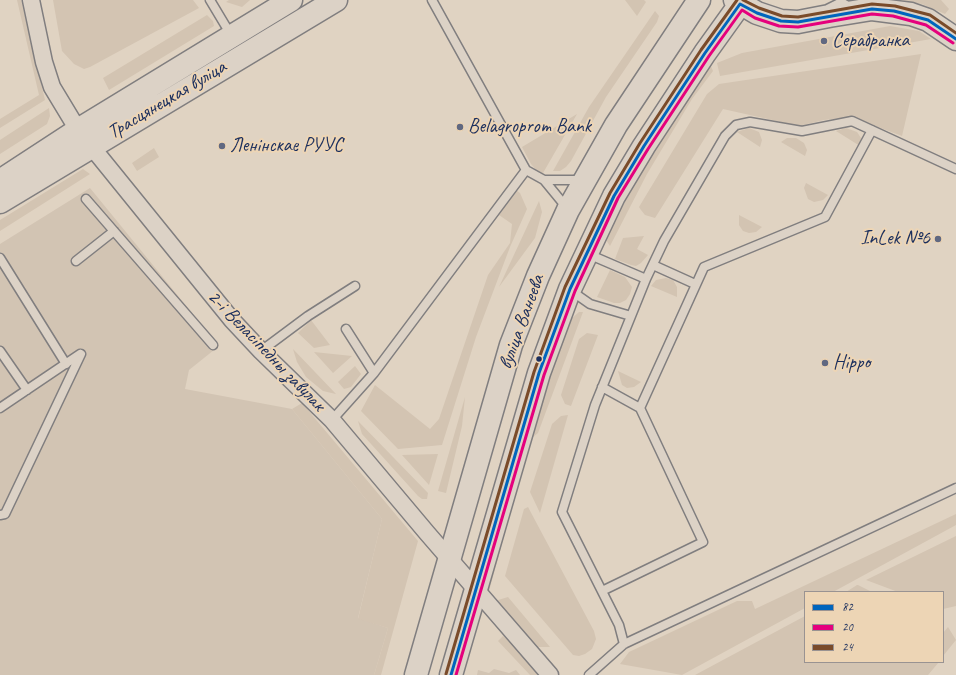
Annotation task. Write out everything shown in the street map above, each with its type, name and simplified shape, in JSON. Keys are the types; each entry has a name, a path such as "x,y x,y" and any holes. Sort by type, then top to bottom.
{"main road":[{"name":"Трасцянецкая вуліца","path":"0,202 84,138 232,36 291,0"},
{"name":"Трасцянецкая вуліца","path":"0,181 244,54 336,0"},
{"name":"вуліца Ванеева","path":"416,675 511,345 538,276 568,210 620,119 699,0"},
{"path":"829,16 858,0"},
{"path":"739,1 757,13 781,21 798,22 872,9 911,14 928,20 956,39"},
{"name":"вуліца Ванеева","path":"451,675 539,373 570,289 614,196 644,146 739,1"},
{"path":"232,36 244,54"}],"street":[{"name":"2-і Веласіпедны завулак","path":"31,0 44,62 52,88 84,138 232,320 261,351 332,420 449,560 550,675"}],"lane":[{"path":"210,0 232,36"},
{"path":"432,0 526,170 544,180 568,210"},
{"path":"624,644 619,624 562,512 594,405 646,279 664,241 725,136 736,125 750,122 802,131 852,121 956,169"},
{"path":"640,408 704,267 825,217 872,130"},
{"path":"332,420 374,373 526,170"},
{"path":"544,180 585,180"},
{"path":"86,199 213,345"},
{"path":"76,261 114,231"},
{"path":"586,253 646,279"},
{"path":"0,258 66,364"},
{"path":"653,265 695,284"},
{"path":"261,351 308,316 356,286"},
{"path":"570,289 590,304 631,316"},
{"path":"346,329 374,373"},
{"path":"0,351 26,390"},
{"path":"0,408 81,354 4,514 0,515"},
{"path":"602,387 640,408 703,542 602,591"},
{"path":"589,675 624,644 956,488"}],"shaded area":[{"path":"17,0 21,0 45,100 0,128 0,119 39,95"},
{"path":"53,0 193,0 199,8 84,69 74,64 62,51"},
{"path":"229,0 250,0 242,7 226,2"},
{"path":"625,0 644,0 646,2 637,16"},
{"path":"899,0 941,0 949,9 945,14 922,4"},
{"path":"655,11 659,16 657,22 606,97 571,161 560,171 553,171 589,107"},
{"path":"207,15 213,21 214,26 109,90 103,78"},
{"path":"890,26 919,31 931,39 720,76 717,63 742,53"},
{"path":"921,54 902,136 851,117 824,120 799,126 723,109 655,218 645,215 639,207 707,94 719,84"},
{"path":"710,64 713,71 692,99 647,174 610,246 606,240 606,236 631,185"},
{"path":"49,108 50,116 47,124 0,154 0,140"},
{"path":"577,114 543,173 538,172 531,164 522,147"},
{"path":"749,128 759,132 762,140 760,147 737,132"},
{"path":"846,128 857,132 861,138 860,146 836,131"},
{"path":"787,138 796,138 804,143 807,150 805,156 781,142"},
{"path":"154,148 159,157 137,171 132,163"},
{"path":"83,169 90,174 0,231 0,220"},
{"path":"806,183 828,195 823,200 814,202 808,199 804,188"},
{"path":"90,188 219,346 189,370 185,389 292,409 382,519 358,618 388,628 374,675 0,675 0,244"},
{"path":"516,190 520,193 527,209 510,247 476,337 442,445 398,449 361,411 375,385 430,429 439,419 488,275 510,243 512,224 499,215"},
{"path":"539,201 542,212 535,238 499,287"},
{"path":"739,215 762,227 756,232 749,233 743,231 739,225"},
{"path":"644,236 637,249 648,255 641,263 636,266 615,259 623,238"},
{"path":"610,270 625,277 632,287 626,300 620,303 614,303 597,297"},
{"path":"666,278 673,280 677,287 677,297 651,286 656,280"},
{"path":"579,312 583,312 538,433 532,438 529,437 562,338 571,319"},
{"path":"311,320 330,345 314,348 298,333"},
{"path":"587,333 598,335 571,406 565,404 561,395 579,339"},
{"path":"293,349 336,394 323,391 306,377 297,362"},
{"path":"314,352 352,356 333,373"},
{"path":"355,366 361,374 351,387 344,389 338,382"},
{"path":"618,371 641,382 634,387 627,388 622,385"},
{"path":"465,397 462,426 446,493 438,491"},
{"path":"302,403 418,541 381,675 374,675 388,628 358,619 382,519 292,409"},
{"path":"568,415 540,513 530,492 552,424 561,416"},
{"path":"358,421 428,493 427,499 422,499 418,496 362,434"},
{"path":"438,454 429,485 402,455"},
{"path":"528,507 594,631 596,639 592,649 585,654 579,656 573,655 505,576 524,509"},
{"path":"956,514 956,525 835,591 804,591 804,609 682,675 620,664 629,652 737,601 752,601 755,609"},
{"path":"505,518 509,518 488,595 485,590"},
{"path":"956,536 956,606 944,609 944,591 895,591 866,580"},
{"path":"858,585 870,591 848,591"},
{"path":"508,597 550,647 536,647 495,601"},
{"path":"804,617 804,663 938,663 928,675 695,675"},
{"path":"948,627 956,640 944,655 944,632"},
{"path":"503,636 509,640 538,675 530,675 498,641"},
{"path":"494,669 509,673 516,670 520,675 477,675 478,670 489,673"}],"transit line":[{"name":"24","path":"446,674 534,372 565,287 610,193 640,143 701,50 737,0"},
{"name":"24","path":"743,0 759,8 782,16 798,17 872,4 895,6 930,15 956,33"},
{"name":"82","path":"451,675 539,373 570,289 614,196 644,146 705,53 740,4 757,13 781,21 798,22 872,9 894,11 928,20 956,39"},
{"name":"20","path":"456,675 544,375 575,291 618,198 709,56 742,10 755,18 779,26 798,27 872,14 893,16 926,25 953,43"}],"place":[{"name":"Серабранка","path":"824,41"},
{"name":"Belagroprom Bank","path":"460,127"},
{"name":"Ленінскае РУУС","path":"222,146"},
{"name":"InLek №6","path":"938,239"},
{"name":"Hippo","path":"825,363"}]}
